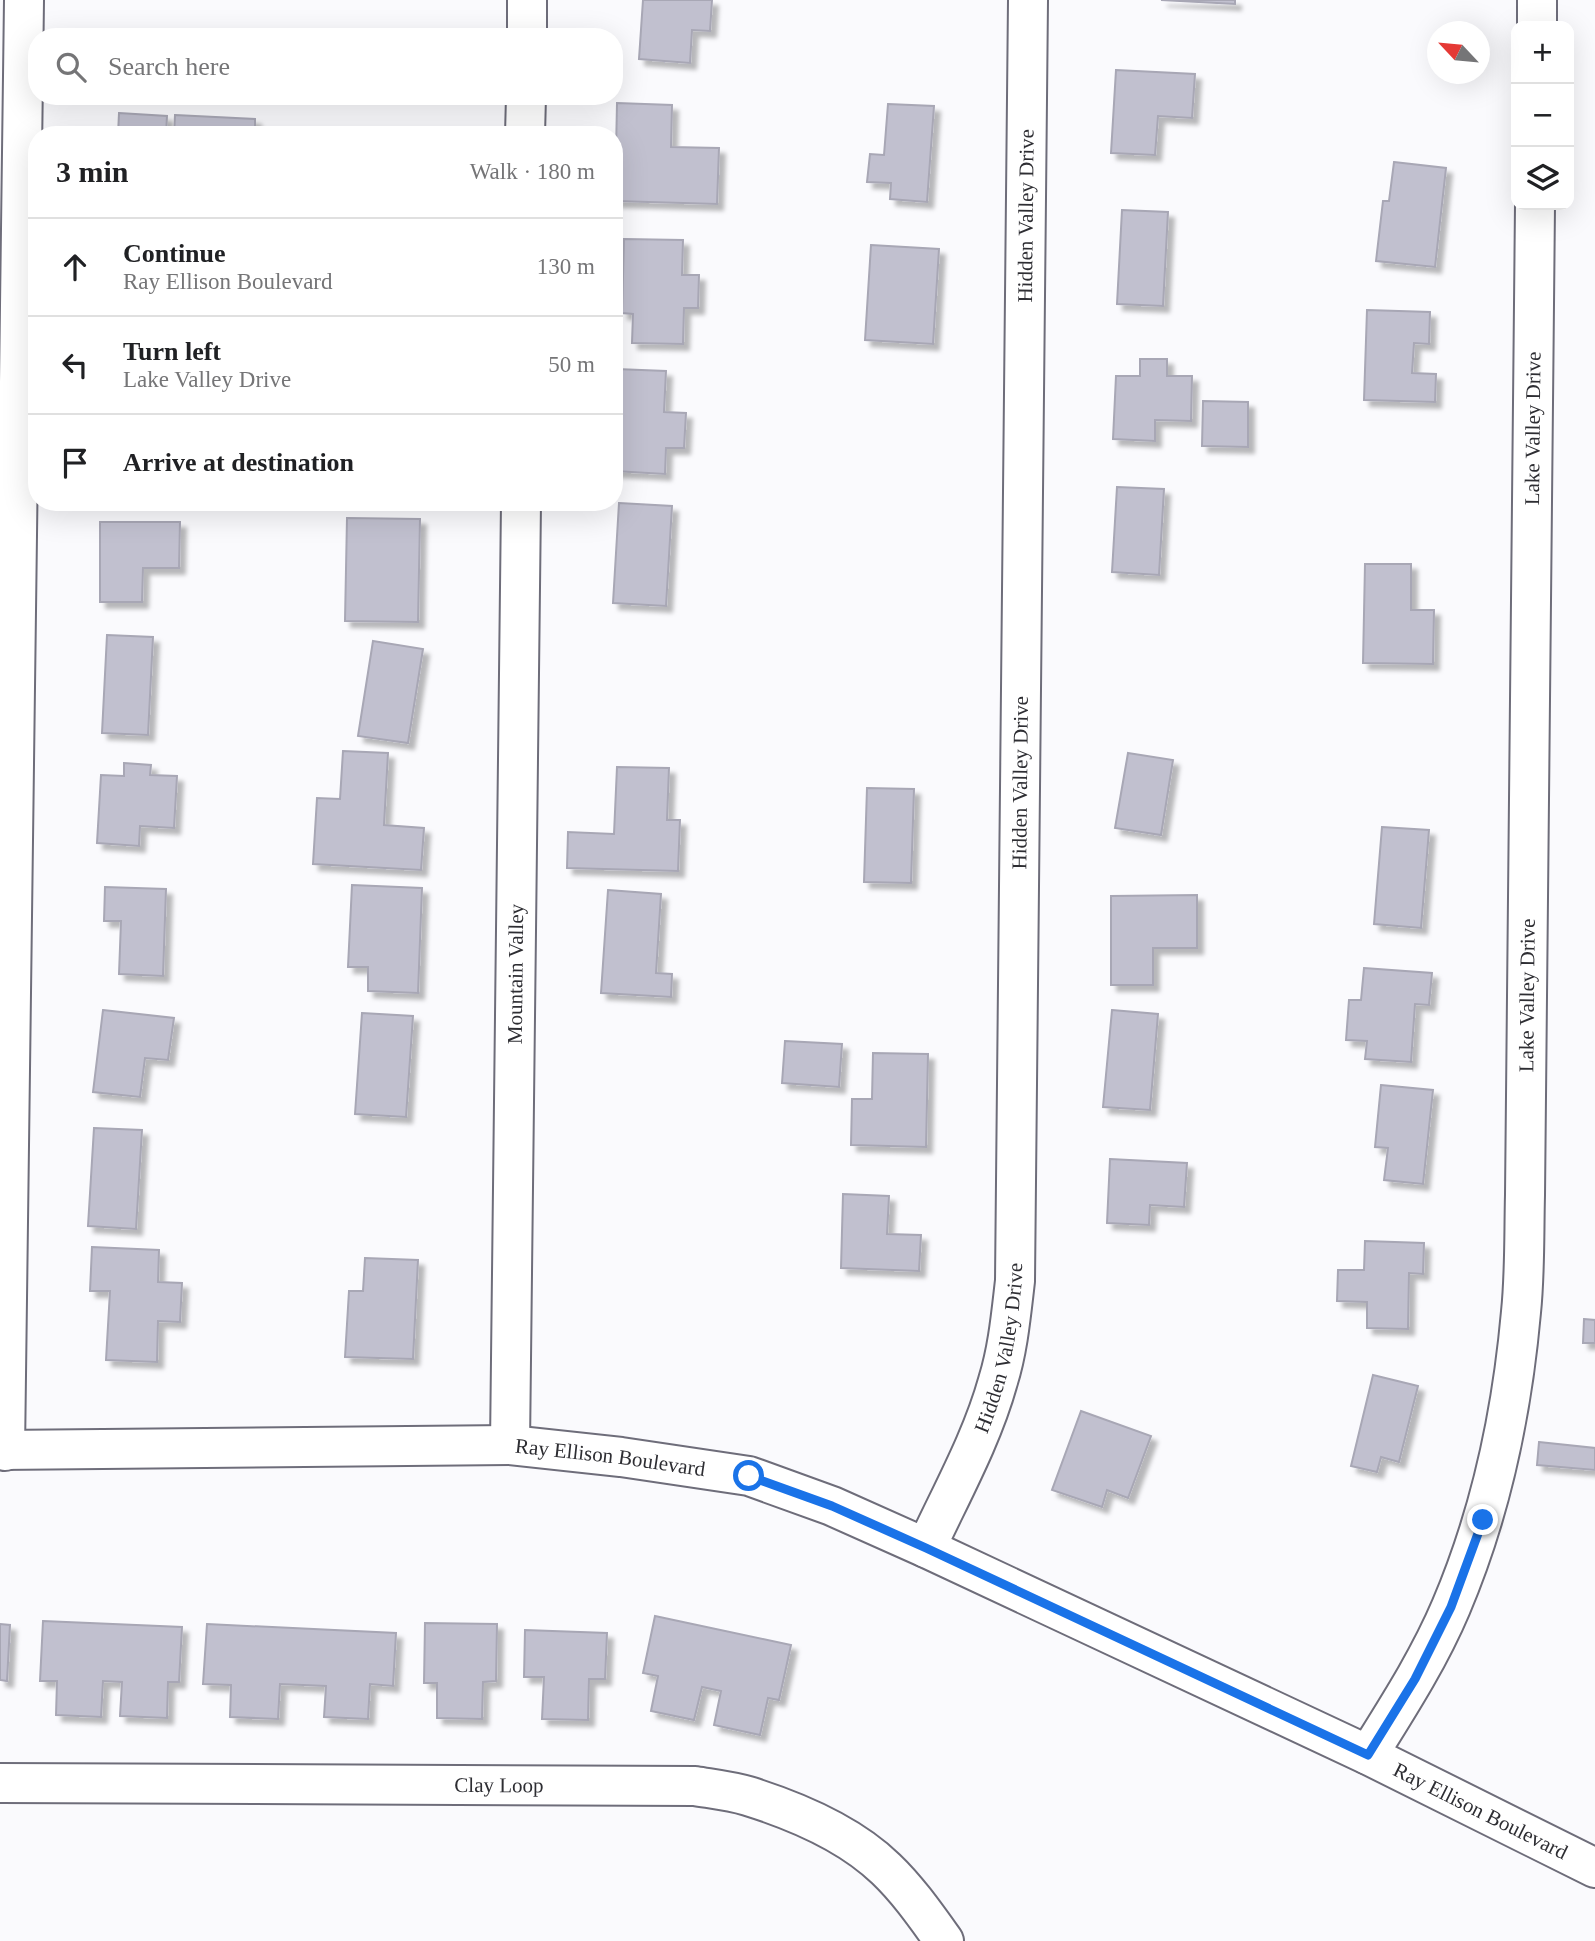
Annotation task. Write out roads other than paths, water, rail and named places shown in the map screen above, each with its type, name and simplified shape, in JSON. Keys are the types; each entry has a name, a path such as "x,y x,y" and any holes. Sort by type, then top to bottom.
{"street":[{"path":"3,1451 24,0"},
{"path":"527,0 527,28"},
{"name":"Hidden Valley Drive","path":"926,1548 986,1419 999,1381 1008,1342 1015,1281 1028,0"},
{"path":"1537,0 1537,21"},
{"path":"525,126 526,105"},
{"name":"Lake Valley Drive","path":"1368,1755 1415,1679 1451,1607 1483,1520 1506,1427 1521,1312 1525,1195 1535,210"},
{"name":"Mountain Valley","path":"509,1446 521,511"},
{"name":"Ray Ellison Boulevard","path":"3,1451 509,1446 621,1457 749,1476 832,1506 926,1548 1368,1755 1595,1868"},
{"name":"Clay Loop","path":"0,1783 695,1786 747,1796 800,1816 843,1838 885,1869 925,1914 944,1941"}]}
